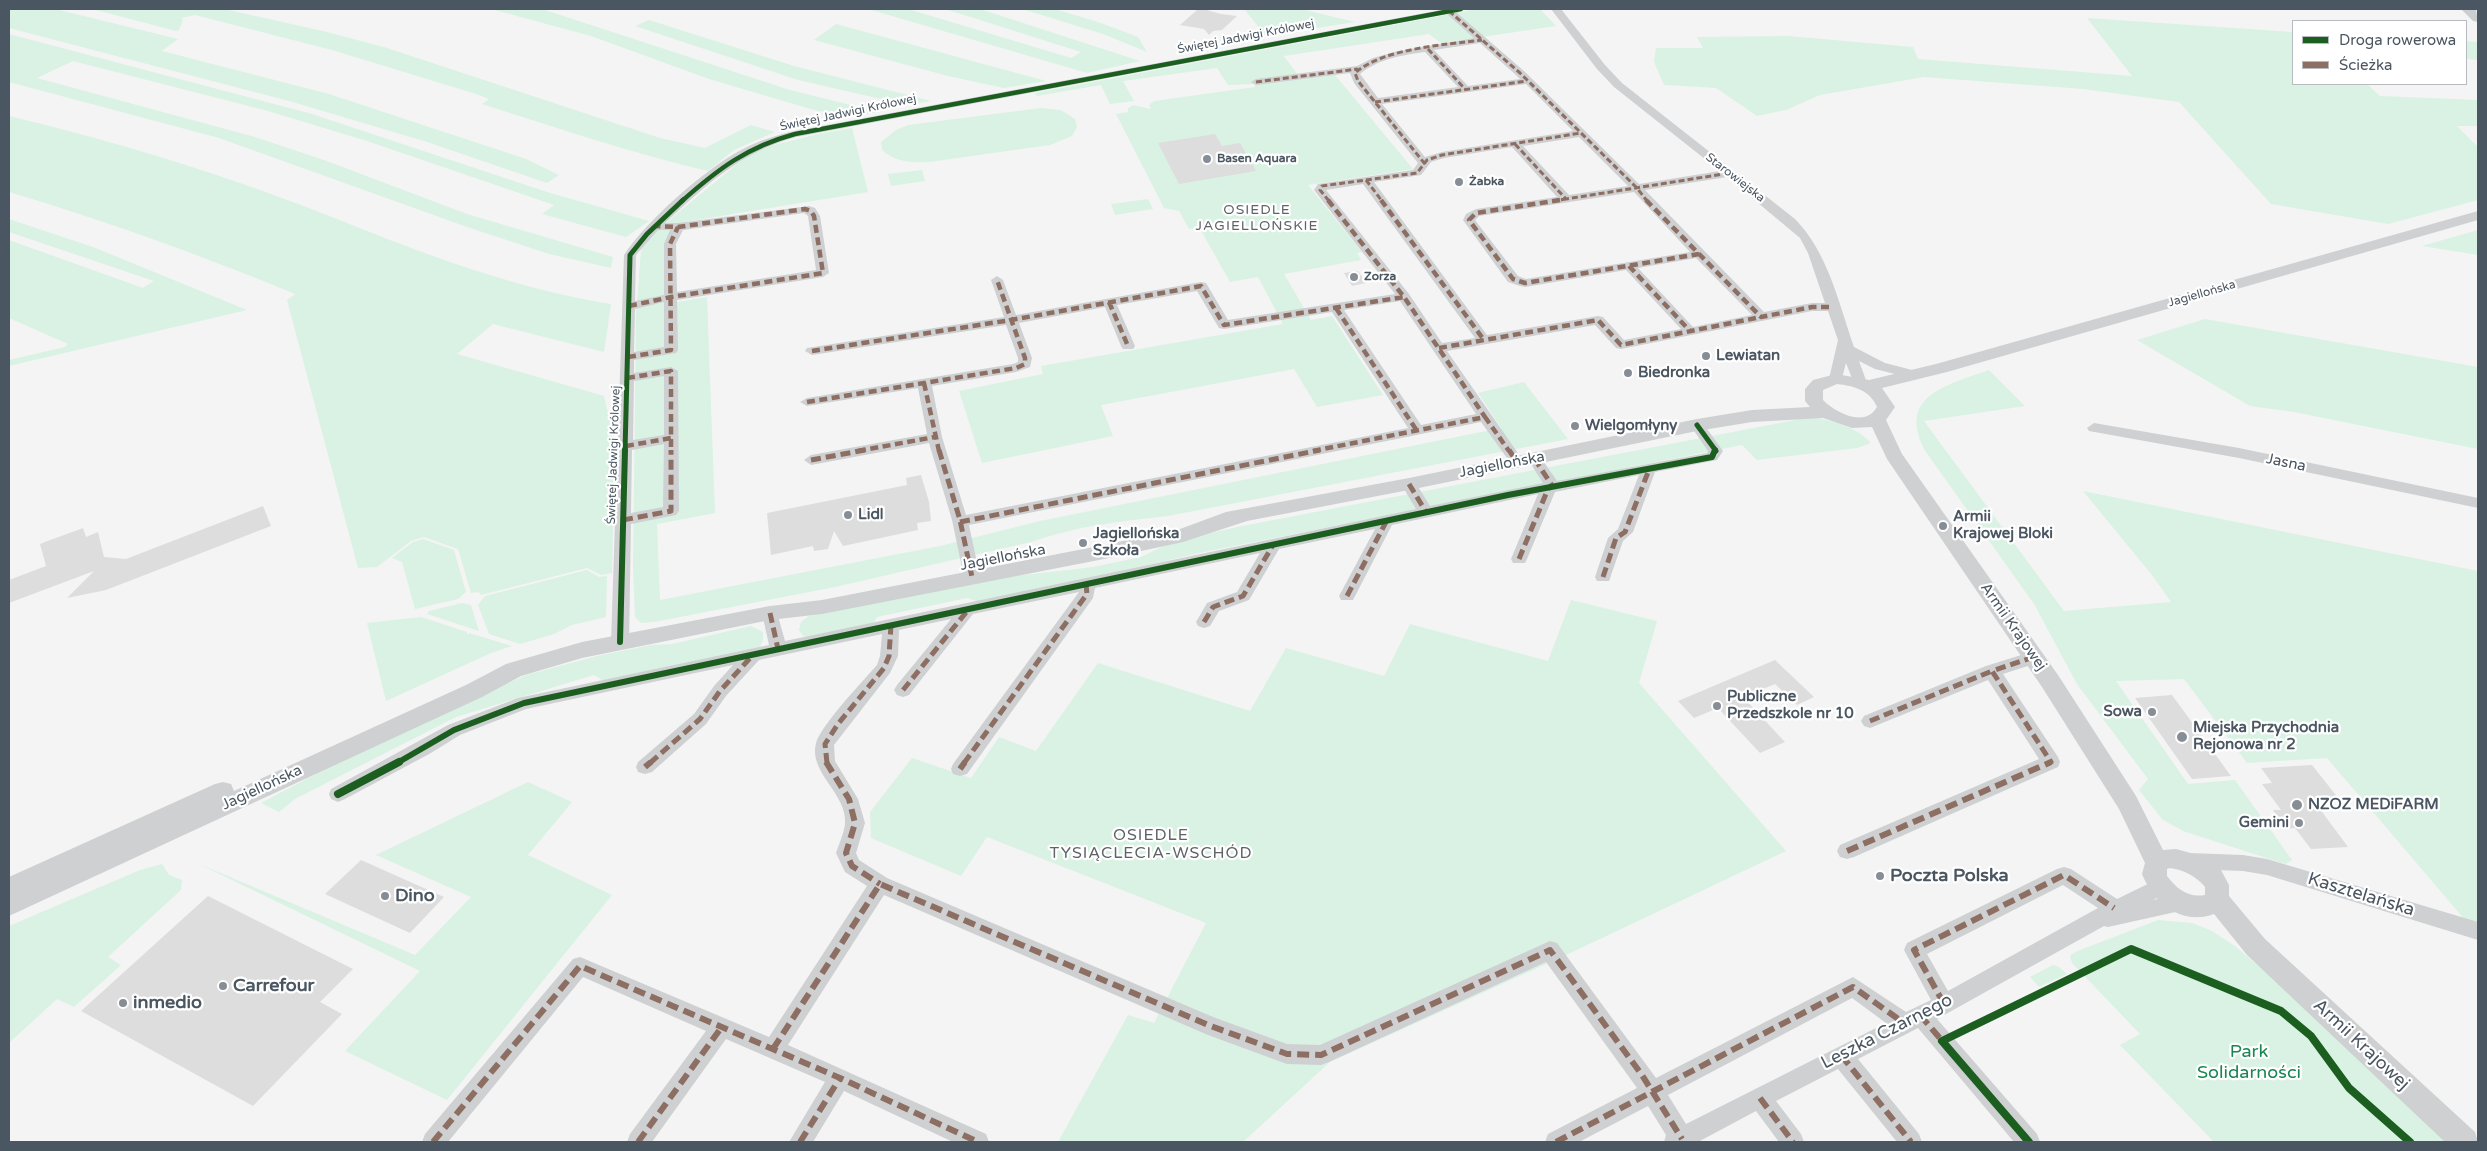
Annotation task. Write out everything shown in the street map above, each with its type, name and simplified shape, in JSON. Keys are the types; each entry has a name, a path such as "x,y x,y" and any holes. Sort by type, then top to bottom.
{"main road":[{"path":"2468,9 2478,18"}],"street":[{"name":"Starowiejska","path":"1556,9 1608,76 1791,222 1805,236 1814,253 1845,345 1864,384"},
{"path":"1455,10 1482,40 1637,188 1761,316"},
{"name":"Świętej Jadwigi Królowej","path":"620,642 630,256 634,247 655,226 732,160 761,145 795,134 1455,10"},
{"path":"1256,82 1358,68 1388,56 1482,40"},
{"path":"1428,49 1466,90"},
{"path":"1358,68 1354,73 1358,81 1425,164"},
{"path":"1376,102 1527,81"},
{"path":"1550,488 1485,417 1404,297 1320,190 1322,186 1417,172 1427,160 1442,155 1581,133"},
{"path":"1514,144 1566,199"},
{"path":"1699,254 1525,283 1513,279 1469,220 1476,213 1730,173"},
{"path":"1366,180 1484,340"},
{"path":"629,306 670,297 823,273 814,216 805,209 678,227 655,226"},
{"name":"Jagiellońska","path":"1864,384 1918,373 2478,215"},
{"path":"628,357 671,350 670,244 678,227"},
{"path":"1629,266 1690,331"},
{"path":"808,402 1016,368 1025,364 1025,358 997,280"},
{"path":"812,351 1011,320 1201,286 1224,325 1404,297"},
{"path":"1109,302 1128,346"},
{"path":"1439,348 1598,320 1621,345 1761,316 1812,307 1832,306"},
{"path":"1336,308 1417,431"},
{"path":"1812,395 1814,401 1825,412 1853,422 1877,419 1884,414 1886,407 1884,400 1864,384 1836,379 1845,345 1880,366 1918,373"},
{"path":"624,520 671,511 671,371 627,378"},
{"name":"Jagiellońska","path":"1884,400 1918,373"},
{"name":"Jagiellońska","path":"1764,416 1804,401 1812,395 1818,384 1836,379"},
{"path":"924,382 935,437 960,522 971,571"},
{"name":"Jagiellońska","path":"9,888 486,673 514,670 564,655 620,642 770,613 822,607 971,571 1174,536 1240,516 1409,484 1697,425 1764,416 1825,412"},
{"path":"960,522 1485,417"},
{"name":"Armii Krajowej","path":"1877,419 1893,454 2034,657 2170,867"},
{"name":"Armii Krajowej","path":"1853,422 1893,454"},
{"path":"338,794 425,748 454,730 524,703 1426,512 1650,467 1712,457 1716,452 1697,425"},
{"name":"Jasna","path":"2094,428 2239,453 2478,503"},
{"path":"811,460 935,437"},
{"path":"626,446 672,438"},
{"path":"1603,577 1616,538 1625,532 1650,467"},
{"path":"1409,484 1426,512"},
{"path":"1518,559 1550,488"},
{"path":"1347,596 1386,522"},
{"path":"1204,622 1213,607 1243,596 1273,545"},
{"path":"960,769 1088,594 1086,584"},
{"path":"903,690 968,609"},
{"path":"770,613 778,649"},
{"path":"891,625 889,656 884,668 838,724 825,744 826,762 849,799 855,823 846,853 852,866 880,884 1208,1025 1287,1054 1321,1055 1550,950 1642,1075 1678,1140"},
{"path":"645,767 700,719 720,691 754,654"},
{"path":"1870,721 1992,670 2034,657"},
{"name":"Jagiellońska","path":"9,905 474,691 514,670"},
{"path":"1847,851 2052,762 1992,670"},
{"path":"2202,897 2243,863"},
{"name":"Kasztelańska","path":"2170,867 2243,863 2267,867 2478,931"},
{"path":"2170,867 2202,897"},
{"path":"2170,867 2202,897"},
{"name":"Leszka Czarnego","path":"1678,1140 1944,1004 2106,914 2170,867"},
{"path":"1944,1004 1914,950 2064,875 2106,914"},
{"path":"773,1049 880,884"},
{"name":"Armii Krajowej","path":"2202,897 2465,1142"},
{"name":"Leszka Czarnego","path":"2106,914 2202,897"},
{"path":"434,1142 580,966 840,1078 965,1140"},
{"path":"1556,1142 1853,987 1912,1019 2029,1142"},
{"path":"638,1142 721,1028"},
{"path":"1841,1055 1911,1142"},
{"path":"800,1142 840,1078"},
{"path":"1760,1098 1793,1142"}],"green space":[{"path":"9,9 55,9 178,39 162,51 329,94 526,159 559,175 547,183 424,141 289,101 9,28"},
{"path":"92,9 224,9 327,32 387,48 660,138 705,148 751,125 775,132 734,150 708,171 622,148 482,104 489,99 332,50 195,15 181,18 183,20 179,30 176,31"},
{"path":"491,9 545,10 790,90 879,112 848,117 814,110 709,79 591,36"},
{"path":"868,9 908,9 1071,58 1081,52 945,9 980,9 1140,61 1087,73"},
{"path":"1022,9 1055,9 1101,23 1138,37 1147,52 1103,34"},
{"path":"1244,9 1301,9 1355,22 1266,36"},
{"path":"1477,9 1540,9 1556,26 1441,43 1429,34 1284,56 1301,79 1335,75 1413,169 1308,185 1362,252 1357,253 1361,260 1284,274 1311,320 1332,316 1383,395 1317,407 1294,369 1101,405 1113,436 982,463 959,391 1043,374 1041,366 1283,324 1258,277 1230,282 1199,227 1189,229 1179,211 1164,208 1116,114 1128,112 1128,108 1133,105 1151,109 1149,105 1154,101 1255,87 1254,84 1228,85 1217,68 1123,81 1134,101 1110,104 1101,85 1037,96 1035,93"},
{"path":"2087,18 2292,32 2292,85 2368,85 2380,96 2478,100 2478,126 2457,126 2478,147 2478,200 2388,224 2271,204 2179,102 2083,89 1924,77 1820,95 1786,110 1757,116 1716,88 1664,85 1654,62 1656,48 1703,48 1697,37 1788,36 1913,47 1918,59 2132,76"},
{"path":"649,20 794,66 931,101 907,105 798,80 635,26"},
{"path":"836,24 1046,81 1004,88 948,76 814,40"},
{"path":"9,34 312,114 547,192 649,221 626,237 542,214 554,205 367,141 268,111 73,61 37,78 255,137 324,160 467,214 613,257 611,268 549,254 467,227 219,138 9,82"},
{"path":"2467,41 2478,42 2478,60 2467,59"},
{"path":"1041,108 1061,110 1075,119 1077,127 1072,136 1050,145 929,162 910,162 898,159 882,150 881,142 896,130 908,125"},
{"path":"9,116 92,137 216,175 438,258 506,280 576,298 611,304 604,352 493,324 457,354 604,396 615,444 612,573 601,575 587,568 481,595 479,592 471,593 458,549 424,537 411,541 377,567 358,568 287,300 295,294 153,239 9,192"},
{"path":"852,128 868,192 684,222 674,244 677,302 707,297 715,513 657,524 660,600 940,546 1040,521 1501,428 1478,393 1524,382 1568,439 1168,516 1082,528 1031,542 835,587 641,623 635,617 633,568 636,315 641,250 652,234 737,164 754,153 770,146"},
{"path":"922,170 925,181 891,186 888,174"},
{"path":"1148,199 1153,209 1115,215 1111,204"},
{"path":"9,219 93,247 247,310 9,366 9,360 65,347 68,344 9,318 9,240 143,288 154,281 9,232"},
{"path":"2478,230 2478,255 2422,246"},
{"path":"2205,319 2478,367 2478,449 2294,412 2250,406 2137,340"},
{"path":"1989,370 2025,406 1924,421 2064,611 2171,602 2152,575 2083,491 2478,571 2478,924 2465,920 2327,758 2247,763 2184,679 2116,681 2188,784 2235,780 2292,860 2285,864 2183,831 2163,820 2139,790 2148,779 2077,684 2034,604 1926,452 1918,433 1917,418 1921,405 1930,396 1957,381"},
{"path":"1811,417 1851,428 1871,443 1857,448 1757,460 1742,445 1204,552 983,603 967,598 877,617 873,624 811,638 803,636 799,630 801,622 809,616 989,579 1093,567 1141,557 1172,542 1237,527"},
{"path":"423,539 454,550 466,592 458,599 415,609 402,562 392,558 413,542"},
{"path":"587,570 599,577 607,576 606,617 572,625 554,634 520,644 489,634 478,605 485,596"},
{"path":"1571,600 1657,621 1639,683 1786,851 1564,956 1330,1062 1243,1142 1058,1142 1128,1015 1154,1023 1206,923 987,837 961,876 871,838 870,812 912,758 971,778 999,737 1036,751 1098,663 1250,711 1286,648 1384,676 1410,624 1548,661"},
{"path":"462,603 471,605 479,631 427,614 429,611"},
{"path":"421,617 467,632 467,635 469,633 512,646 491,653 386,701 367,623"},
{"path":"751,626 763,632 763,640 759,649 605,682 594,675 456,717 295,799 279,812 261,803 399,730 526,675 597,656 651,645 672,644"},
{"path":"528,782 572,802 528,855 612,895 447,1100 345,1051 420,971 199,864 415,955 471,897 376,855"},
{"path":"162,864 169,875 182,880 181,890 108,957 121,965 74,1007 57,999 9,1043 9,926 140,870"},
{"name":"Park Solidarności","path":"2158,920 2192,923 2212,931 2235,946 2324,1022 2454,1142 2214,1142 2120,1045 2140,1034 2072,963 2070,956 2075,952"},
{"path":"2053,965 2059,967 2067,974 2039,987 2030,977"}],"building":[{"path":"1203,9 1237,16 1222,30 1213,31 1209,35 1204,29 1180,25 1197,10"},
{"name":"Basen Aquara","path":"1215,134 1222,146 1240,143 1256,171 1179,184 1158,143"},
{"name":"Zorza","path":"1358,271 1366,283 1352,286 1344,273"},
{"name":"Lidl","path":"921,475 929,502 931,521 917,523 918,530 843,546 834,531 828,549 814,551 813,546 771,555 767,513 907,485 906,478"},
{"path":"263,506 271,526 106,590 67,598 94,571 9,603 9,580 46,566 40,544 45,542 83,528 86,537 98,532 104,557 126,559"},
{"name":"Publiczne Przedszkole nr 10","path":"1775,660 1814,697 1797,705 1775,684 1743,697 1785,742 1760,753 1718,708 1694,718 1678,701"},
{"name":"Miejska Przychodnia Rejonowa nr 2","path":"2172,695 2231,776 2192,779 2135,698"},
{"name":"NZOZ MEDiFARM","path":"2312,765 2339,799 2314,801 2348,847 2311,849 2295,828 2286,829 2273,810 2281,810 2262,784 2272,783 2261,768"},
{"name":"Dino","path":"361,860 444,897 410,933 325,894"},
{"name":"Carrefour","path":"208,896 353,969 320,1002 342,1014 253,1106 81,1011"}],"marked path":[{"path":"1449,11 1520,73 1637,188 1648,202 1761,317 1812,307 1833,307"},
{"path":"1425,164 1358,81 1355,73 1363,66 1394,55 1414,50 1482,40"},
{"path":"1428,49 1466,90"},
{"path":"1256,82 1358,69"},
{"path":"1375,102 1527,81"},
{"path":"1485,417 1404,297 1320,190 1322,186 1417,173 1427,160 1442,155 1581,133"},
{"path":"1515,144 1566,199 1730,173"},
{"path":"1366,180 1484,340"},
{"path":"1566,199 1476,213 1469,220 1513,279 1525,283 1699,254"},
{"path":"629,306 671,297 823,273 814,216 811,211 805,209 678,227 655,226"},
{"path":"628,357 671,350 670,244 678,227"},
{"path":"1629,266 1690,331"},
{"path":"807,402 1016,368 1025,364 1025,358 997,280"},
{"path":"812,351 1011,320 1201,286 1224,325 1404,297"},
{"path":"1109,302 1128,346"},
{"path":"1336,308 1417,431"},
{"path":"1439,348 1598,320 1621,345 1761,317"},
{"path":"623,520 671,511 671,371 627,378"},
{"path":"924,383 935,437 960,520 972,577"},
{"path":"960,522 1485,417 1517,462"},
{"path":"811,460 935,437"},
{"path":"626,446 671,438"},
{"path":"1534,458 1553,487"},
{"path":"1603,577 1616,538 1625,532 1650,467"},
{"path":"1409,484 1426,512"},
{"path":"1519,559 1548,489"},
{"path":"1347,596 1386,522"},
{"path":"1204,622 1213,607 1243,596 1273,545"},
{"path":"960,769 1087,594 1086,584"},
{"path":"903,690 968,610"},
{"path":"770,613 778,649"},
{"path":"880,884 852,866 846,853 855,823 849,799 826,762 825,744 838,724 884,668 889,656 891,625"},
{"path":"645,767 700,719 720,691 752,656"},
{"path":"1847,851 2051,762 1992,671 2034,657"},
{"path":"1870,721 1992,671"},
{"path":"1944,1004 1914,950 2064,875 2114,908"},
{"path":"773,1049 880,884 1208,1025 1287,1054 1321,1055 1550,950 1642,1075 1682,1139"},
{"path":"433,1142 580,966 840,1078 978,1142"},
{"path":"1556,1142 1853,987 1904,1023"},
{"path":"1920,1015 1944,1043"},
{"path":"638,1142 721,1028"},
{"path":"1841,1055 1911,1142"},
{"path":"800,1142 840,1078"},
{"path":"1760,1098 1793,1142"}],"cycle path":[{"path":"620,642 630,255 661,220 721,168 754,148 795,134 1461,9"},
{"path":"338,794 425,748 454,730 524,703 1508,495 1712,457 1716,451 1697,425"},
{"path":"2029,1142 1942,1041 2131,949 2281,1011 2311,1036 2349,1088 2410,1142"}],"place":[{"name":"Basen Aquara","path":"1207,159"},
{"name":"Żabka","path":"1459,182"},
{"name":"Zorza","path":"1354,277"},
{"name":"Lewiatan","path":"1706,356"},
{"name":"Biedronka","path":"1628,373"},
{"name":"Wielgomłyny","path":"1575,426"},
{"name":"Lidl","path":"848,515"},
{"name":"Armii Krajowej Bloki","path":"1943,526"},
{"name":"Jagiellońska Szkoła","path":"1083,543"},
{"name":"Publiczne Przedszkole nr 10","path":"1717,706"},
{"name":"Sowa","path":"2152,712"},
{"name":"Miejska Przychodnia Rejonowa nr 2","path":"2182,737"},
{"name":"NZOZ MEDiFARM","path":"2297,805"},
{"name":"Gemini","path":"2299,823"},
{"name":"Poczta Polska","path":"1880,876"},
{"name":"Dino","path":"385,896"},
{"name":"Carrefour","path":"223,986"},
{"name":"inmedio","path":"123,1003"}],"district":[{"name":"OSIEDLE JAGIELLOŃSKIE","path":"1257,218"},
{"name":"OSIEDLE TYSIĄCLECIA-WSCHÓD","path":"1151,845"}]}
